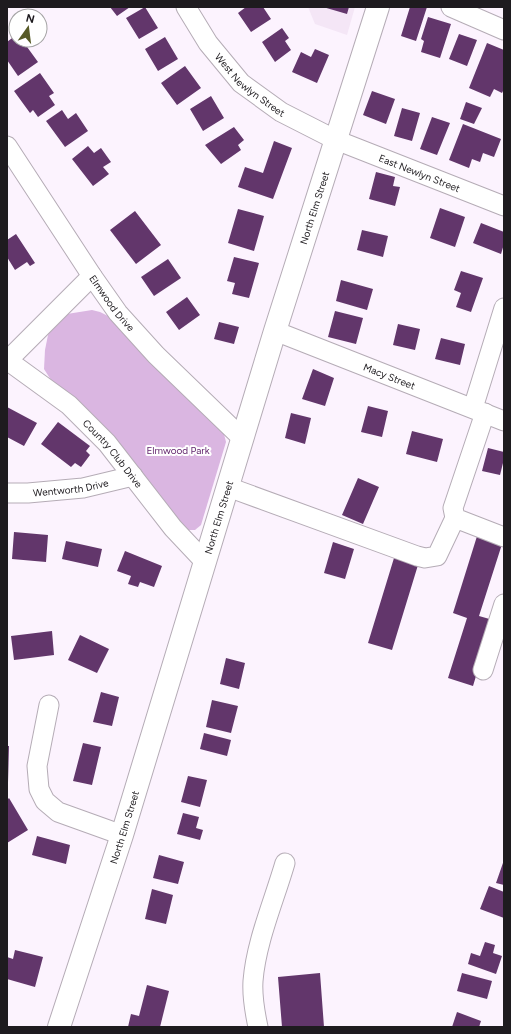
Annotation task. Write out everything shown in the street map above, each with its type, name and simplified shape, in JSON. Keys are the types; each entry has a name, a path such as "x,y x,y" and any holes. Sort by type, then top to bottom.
{"main road":[{"name":"North Elm Street","path":"59,1027 122,835 275,331 378,7"}],"street":[{"name":"West Newlyn Street","path":"186,7 208,43 241,83 281,112 336,140"},
{"path":"451,7 504,30"},
{"name":"East Newlyn Street","path":"336,140 504,206"},
{"name":"Elmwood Drive","path":"7,146 118,313 156,355 243,439"},
{"path":"8,360 92,276"},
{"path":"228,487 418,556 426,558 437,556 455,518 453,508 479,411 504,308"},
{"name":"Macy Street","path":"275,331 504,421"},
{"name":"Country Club Drive","path":"8,360 69,405 107,443 173,528 205,562"},
{"name":"Wentworth Drive","path":"7,493 28,493 83,488 133,476"},
{"path":"455,518 504,537"},
{"path":"483,670 504,604"},
{"path":"50,705 38,766 39,788 45,801 58,812 122,835"},
{"path":"258,1027 255,1012 253,982 260,945 286,863"}],"shaded area":[{"path":"308,7 355,7 347,35 315,24"}],"green space":[{"name":"Elmwood Park","path":"92,310 108,316 224,434 226,442 201,525 195,530 186,530 51,380 44,369 45,350 48,335 55,321 67,314"}],"building":[{"path":"110,7 130,7 117,16"},
{"path":"145,7 158,28 139,39 126,18"},
{"path":"246,7 263,7 271,19 251,32 238,13"},
{"path":"323,7 349,7 347,14"},
{"path":"410,7 427,7 416,41 401,36"},
{"path":"428,17 451,24 440,58 421,52 424,41 421,39"},
{"path":"282,28 289,38 285,41 291,50 275,62 262,42"},
{"path":"459,34 477,40 467,66 449,59"},
{"path":"165,37 178,59 158,71 145,49"},
{"path":"8,41 8,48 28,48 38,62 18,76 7,60"},
{"path":"487,43 504,50 504,89 502,93 494,89 490,97 469,88"},
{"path":"315,49 329,55 317,83 292,72 301,52 311,57"},
{"path":"185,66 201,88 177,105 161,83"},
{"path":"40,73 54,93 49,96 55,105 38,117 33,110 30,113 14,91"},
{"path":"372,91 395,99 386,124 363,115"},
{"path":"211,96 224,118 203,131 190,109"},
{"path":"466,102 482,108 474,124 460,119"},
{"path":"402,108 420,113 412,141 394,136"},
{"path":"62,110 68,119 76,113 88,131 65,147 46,121"},
{"path":"432,117 450,123 437,155 420,149"},
{"path":"463,124 501,139 494,157 483,153 480,162 472,159 469,168 449,160"},
{"path":"234,127 244,140 238,145 241,150 221,164 205,145"},
{"path":"274,141 292,148 273,199 238,187 245,167 263,173"},
{"path":"88,146 94,153 101,148 111,162 103,167 109,174 93,186 72,159"},
{"path":"376,172 395,177 393,186 400,187 395,206 369,199"},
{"path":"440,208 465,217 455,247 430,238"},
{"path":"238,209 264,216 254,251 228,243"},
{"path":"135,211 161,245 136,264 110,230"},
{"path":"481,223 504,232 504,244 501,254 473,243"},
{"path":"362,230 388,236 383,257 357,250"},
{"path":"16,234 35,263 30,266 27,262 15,270 7,257 7,240"},
{"path":"234,257 259,263 249,298 232,294 235,283 227,281"},
{"path":"168,259 181,278 154,296 141,277"},
{"path":"461,271 483,278 471,312 456,307 461,293 454,290"},
{"path":"341,280 373,289 367,310 336,301"},
{"path":"187,297 200,315 179,330 166,312"},
{"path":"335,311 363,318 356,344 328,337"},
{"path":"219,322 239,327 234,344 214,339"},
{"path":"398,324 420,329 415,350 393,345"},
{"path":"441,338 465,344 460,365 435,359"},
{"path":"313,369 334,378 325,406 302,399"},
{"path":"368,406 388,411 382,437 361,432"},
{"path":"7,407 37,423 24,446 7,437"},
{"path":"291,413 311,418 305,444 285,438"},
{"path":"58,422 90,446 86,451 90,455 81,467 75,463 71,467 41,444"},
{"path":"412,431 443,439 437,462 406,454"},
{"path":"488,448 504,452 500,475 482,471"},
{"path":"358,478 379,487 363,524 342,515"},
{"path":"14,532 48,535 46,562 12,559"},
{"path":"478,533 503,541 479,616 493,620 473,686 448,678 467,618 453,613"},
{"path":"66,541 102,549 98,567 62,559"},
{"path":"333,542 354,549 345,579 324,573"},
{"path":"125,551 162,566 154,587 140,582 138,587 128,584 131,576 117,571"},
{"path":"394,558 418,565 392,650 368,643"},
{"path":"52,631 54,655 14,660 11,636"},
{"path":"80,635 109,649 97,673 68,660"},
{"path":"226,658 245,663 239,689 220,684"},
{"path":"101,692 119,697 112,726 93,722"},
{"path":"212,700 238,706 231,733 206,727"},
{"path":"204,733 231,740 227,756 200,749"},
{"path":"83,743 101,747 92,785 73,781"},
{"path":"7,746 9,746 8,783 7,783"},
{"path":"188,776 207,780 200,807 181,802"},
{"path":"9,798 28,830 7,843 7,800"},
{"path":"183,813 199,817 196,828 203,830 200,840 177,834"},
{"path":"37,836 70,845 66,864 32,855"},
{"path":"159,855 184,862 178,884 153,878"},
{"path":"504,860 504,885 496,883"},
{"path":"489,886 504,892 504,918 480,909"},
{"path":"152,889 173,895 166,924 145,919"},
{"path":"485,942 495,945 493,953 502,956 496,974 468,964 471,953 480,956"},
{"path":"15,950 43,957 35,987 7,979 7,957 13,959"},
{"path":"320,973 324,1027 282,1027 278,977"},
{"path":"462,973 492,981 487,999 457,991"},
{"path":"147,985 169,991 160,1027 128,1027 131,1014 139,1016"},
{"path":"457,1012 481,1021 479,1027 452,1027"}]}
